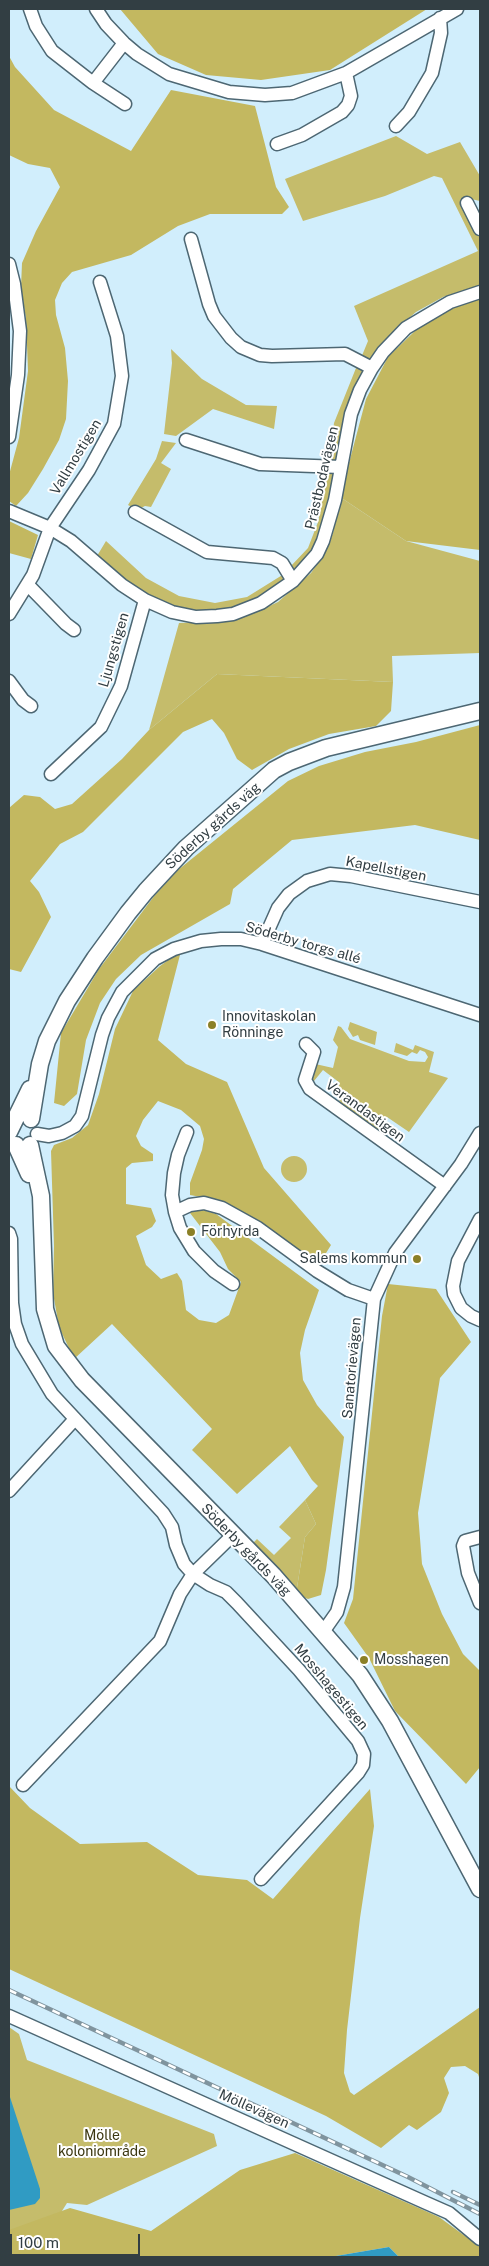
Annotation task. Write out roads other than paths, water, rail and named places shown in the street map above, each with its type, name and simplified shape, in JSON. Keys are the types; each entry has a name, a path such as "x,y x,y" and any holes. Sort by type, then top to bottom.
{"main road":[{"name":"Söderby gårds väg","path":"480,711 326,748 289,762 274,770 186,848 146,891 78,983 46,1041 40,1064 23,1104 18,1132 26,1164 42,1212 45,1310 56,1346 82,1380 233,1535 360,1675 390,1721 480,1889"}],"street":[{"path":"30,9 36,26 52,51 125,104"},
{"path":"96,9 106,24 124,43 137,54 169,74 229,92 265,95 292,93 346,73 457,9"},
{"path":"396,126 409,112 432,73 441,34 440,18"},
{"path":"93,82 124,43"},
{"path":"277,144 302,135 342,112 348,105 351,96 346,73"},
{"path":"468,203 480,229"},
{"path":"191,238 214,316 230,338 242,347 260,355 272,356 344,354 372,368"},
{"path":"9,264 14,284 20,331 18,375 9,438"},
{"name":"Vallmostigen","path":"9,614 28,585 50,528 90,470 114,424 122,376 120,351 100,282"},
{"name":"Prästbodavägen","path":"9,511 50,528 71,542 122,585 145,600 172,612 196,618 217,616 233,614 261,603 293,581 311,561 323,541 342,467 351,414 360,390 372,368 406,328 450,302 480,292"},
{"path":"186,440 260,464 342,467"},
{"path":"135,512 207,552 273,558 282,564 293,581"},
{"path":"28,585 74,630"},
{"name":"Ljungstigen","path":"51,774 101,727 122,686 145,600"},
{"path":"9,681 23,700 32,706"},
{"name":"Kapellstigen","path":"262,944 278,908 289,894 306,881 330,874 351,876 480,902"},
{"name":"Söderby torgs allé","path":"18,1132 41,1128 50,1129 75,1126 87,1104 96,1058 108,1018 122,992 155,959 174,949 201,941 235,939 262,944 480,1015"},
{"name":"Verandastigen","path":"306,1044 314,1052 305,1080 310,1089 445,1186"},
{"path":"187,1132 178,1155 174,1173 172,1195 175,1212 180,1228 194,1251 214,1271 233,1284"},
{"name":"Sanatorievägen","path":"323,1632 337,1612 344,1587 374,1299 395,1253 445,1186 479,1136"},
{"path":"172,1195 179,1195 222,1208 280,1242 317,1271 348,1290 374,1299"},
{"path":"175,1212 190,1205 204,1203"},
{"path":"480,1219 458,1261 453,1286 454,1294 461,1308 480,1320"},
{"name":"Mosshagestigen","path":"9,1233 11,1239 12,1304 16,1330 22,1344 48,1388 163,1513 172,1527 181,1560 193,1574 210,1585 226,1592 299,1670 358,1742 364,1754 363,1765 358,1773 260,1879"},
{"path":"9,1491 75,1419"},
{"path":"23,1786 160,1641 180,1594 193,1574 233,1535"},
{"path":"480,1537 465,1541 463,1546 468,1573 480,1603"},
{"name":"Möllevägen","path":"9,2016 448,2213 480,2238"}],"water":[{"path":"9,2094 40,2189 40,2198 35,2204 9,2210"},
{"path":"389,2247 399,2257 330,2257"}],"railway":[{"path":"9,1990 408,2177 480,2214"},
{"path":"453,2192 480,2205"}],"place":[{"name":"Innovitaskolan Rönninge","path":"212,1025"},
{"name":"Förhyrda","path":"191,1232"},
{"name":"Salems kommun","path":"417,1259"},
{"name":"Mosshagen","path":"364,1660"}],"park label":[{"name":"Mölle koloniområde","path":"102,2144"}]}
